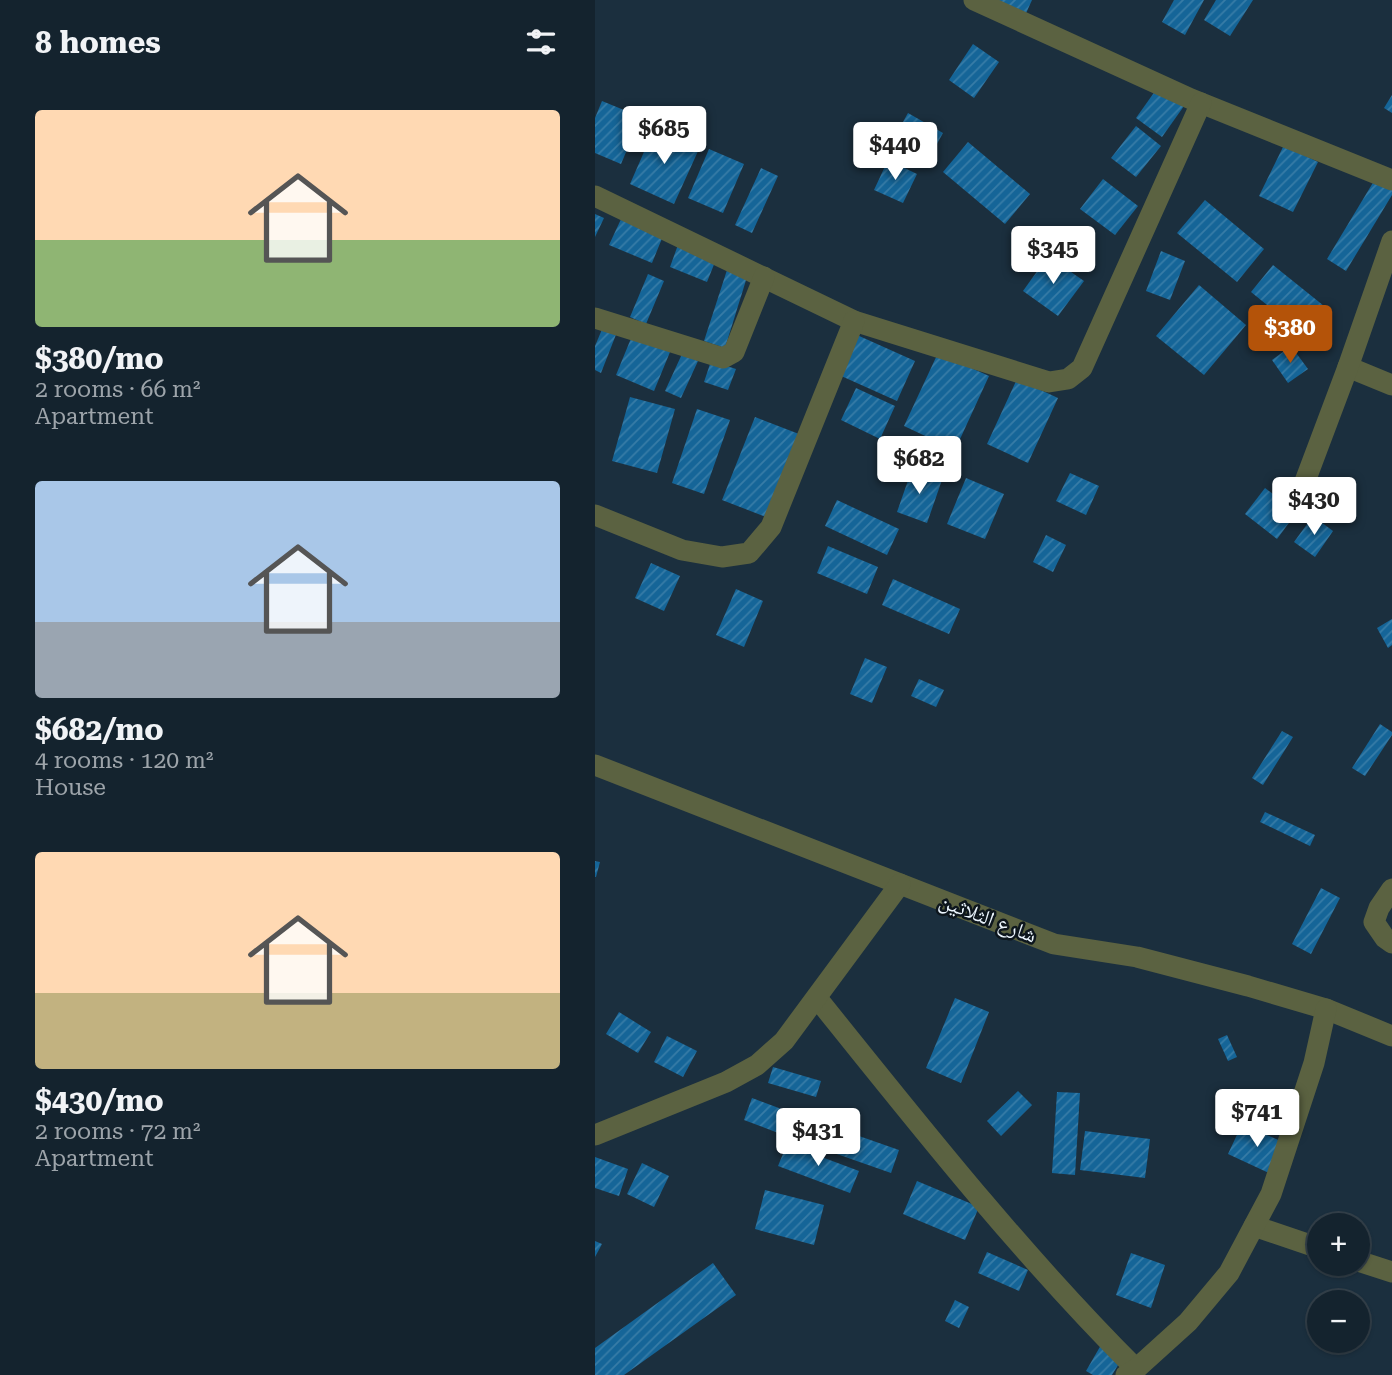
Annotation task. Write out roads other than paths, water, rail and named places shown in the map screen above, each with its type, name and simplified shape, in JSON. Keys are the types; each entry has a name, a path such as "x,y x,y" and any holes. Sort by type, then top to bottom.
{"street":[{"path":"974,0 1201,103 1392,180"},
{"path":"595,196 855,321 1049,382 1067,379 1082,368 1201,103"},
{"path":"1294,508 1348,367 1392,241"},
{"path":"595,318 723,358 734,352 764,277"},
{"path":"595,514 681,550 722,557 749,553 771,527 855,321"},
{"path":"1348,367 1392,385"},
{"name":"شارع الثلاثين","path":"595,765 1054,944 1137,957 1248,986 1326,1009 1392,1036"},
{"path":"595,1135 726,1082 772,1054 817,998 900,884"},
{"path":"1392,890 1379,908 1374,922 1392,943"},
{"path":"817,998 943,1155 1131,1372 1188,1322 1229,1273 1271,1194 1314,1063 1326,1009"},
{"path":"1254,1226 1307,1244"},
{"path":"1370,1265 1392,1272"}]}
